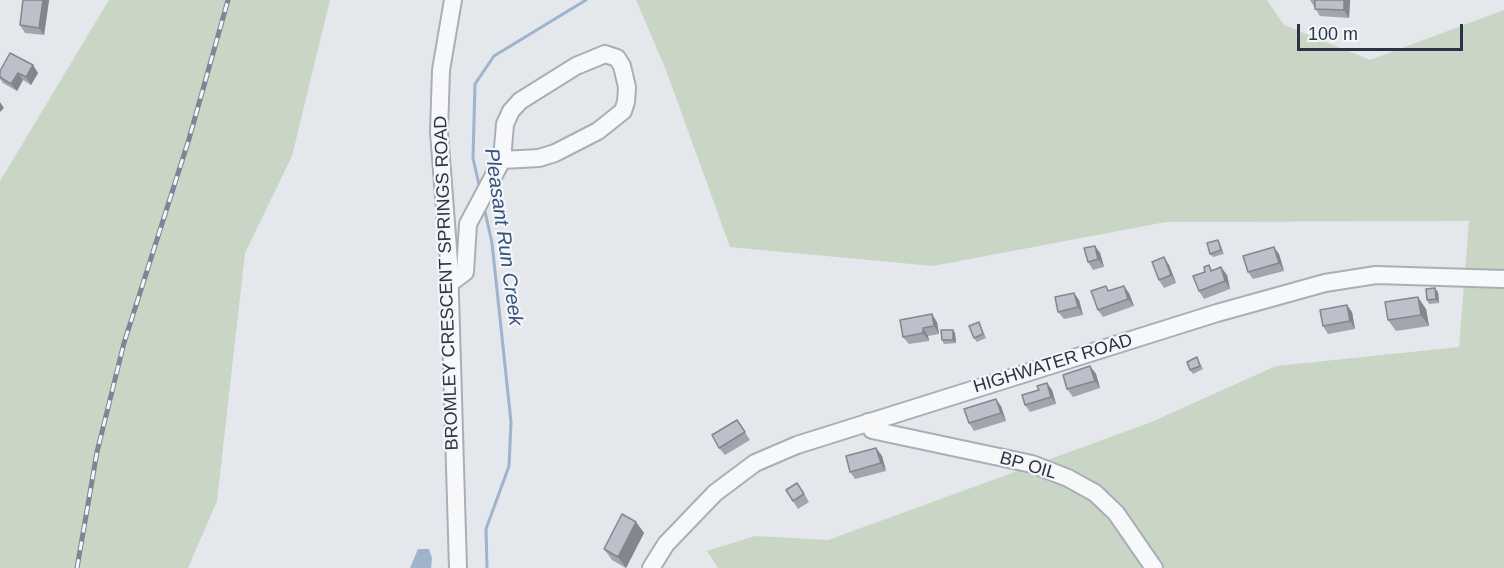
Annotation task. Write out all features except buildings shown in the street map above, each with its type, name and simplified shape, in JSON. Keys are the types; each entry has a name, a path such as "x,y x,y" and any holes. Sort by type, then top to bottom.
{"street":[{"name":"BROMLEY CRESCENT SPRINGS ROAD","path":"453,0 441,70 440,132 449,284 458,568"},
{"path":"449,284 465,272 466,232 502,160 505,124 511,111 520,101 576,66 605,54 617,58 622,66 627,87 626,102 616,118 574,145 555,153 539,158 502,160"},
{"name":"HIGHWATER ROAD","path":"651,568 666,544 715,493 755,464 797,445 1217,313 1343,279 1376,275 1504,279"},
{"name":"BP OIL","path":"868,422 872,430 1032,464 1068,478 1095,493 1116,513 1154,568"}],"green space":[{"path":"109,0 330,0 292,156 245,253 217,501 188,568 0,568 0,181"},
{"path":"636,0 1267,0 1284,25 1370,60 1504,10 1504,568 718,568 707,551 755,536 828,540 1149,423 1276,366 1459,347 1469,221 1166,222 933,266 730,247 666,70"}],"water":[{"path":"418,549 429,549 432,558 431,568 410,568"}],"waterway":[{"name":"Pleasant Run Creek","path":"480,189 473,158 475,84 494,56 586,0"},
{"name":"Pleasant Run Creek","path":"484,207 492,243 511,422 509,466 486,529 487,568"}],"railway":[{"path":"77,568 97,452 124,343 189,139 228,0"}]}
